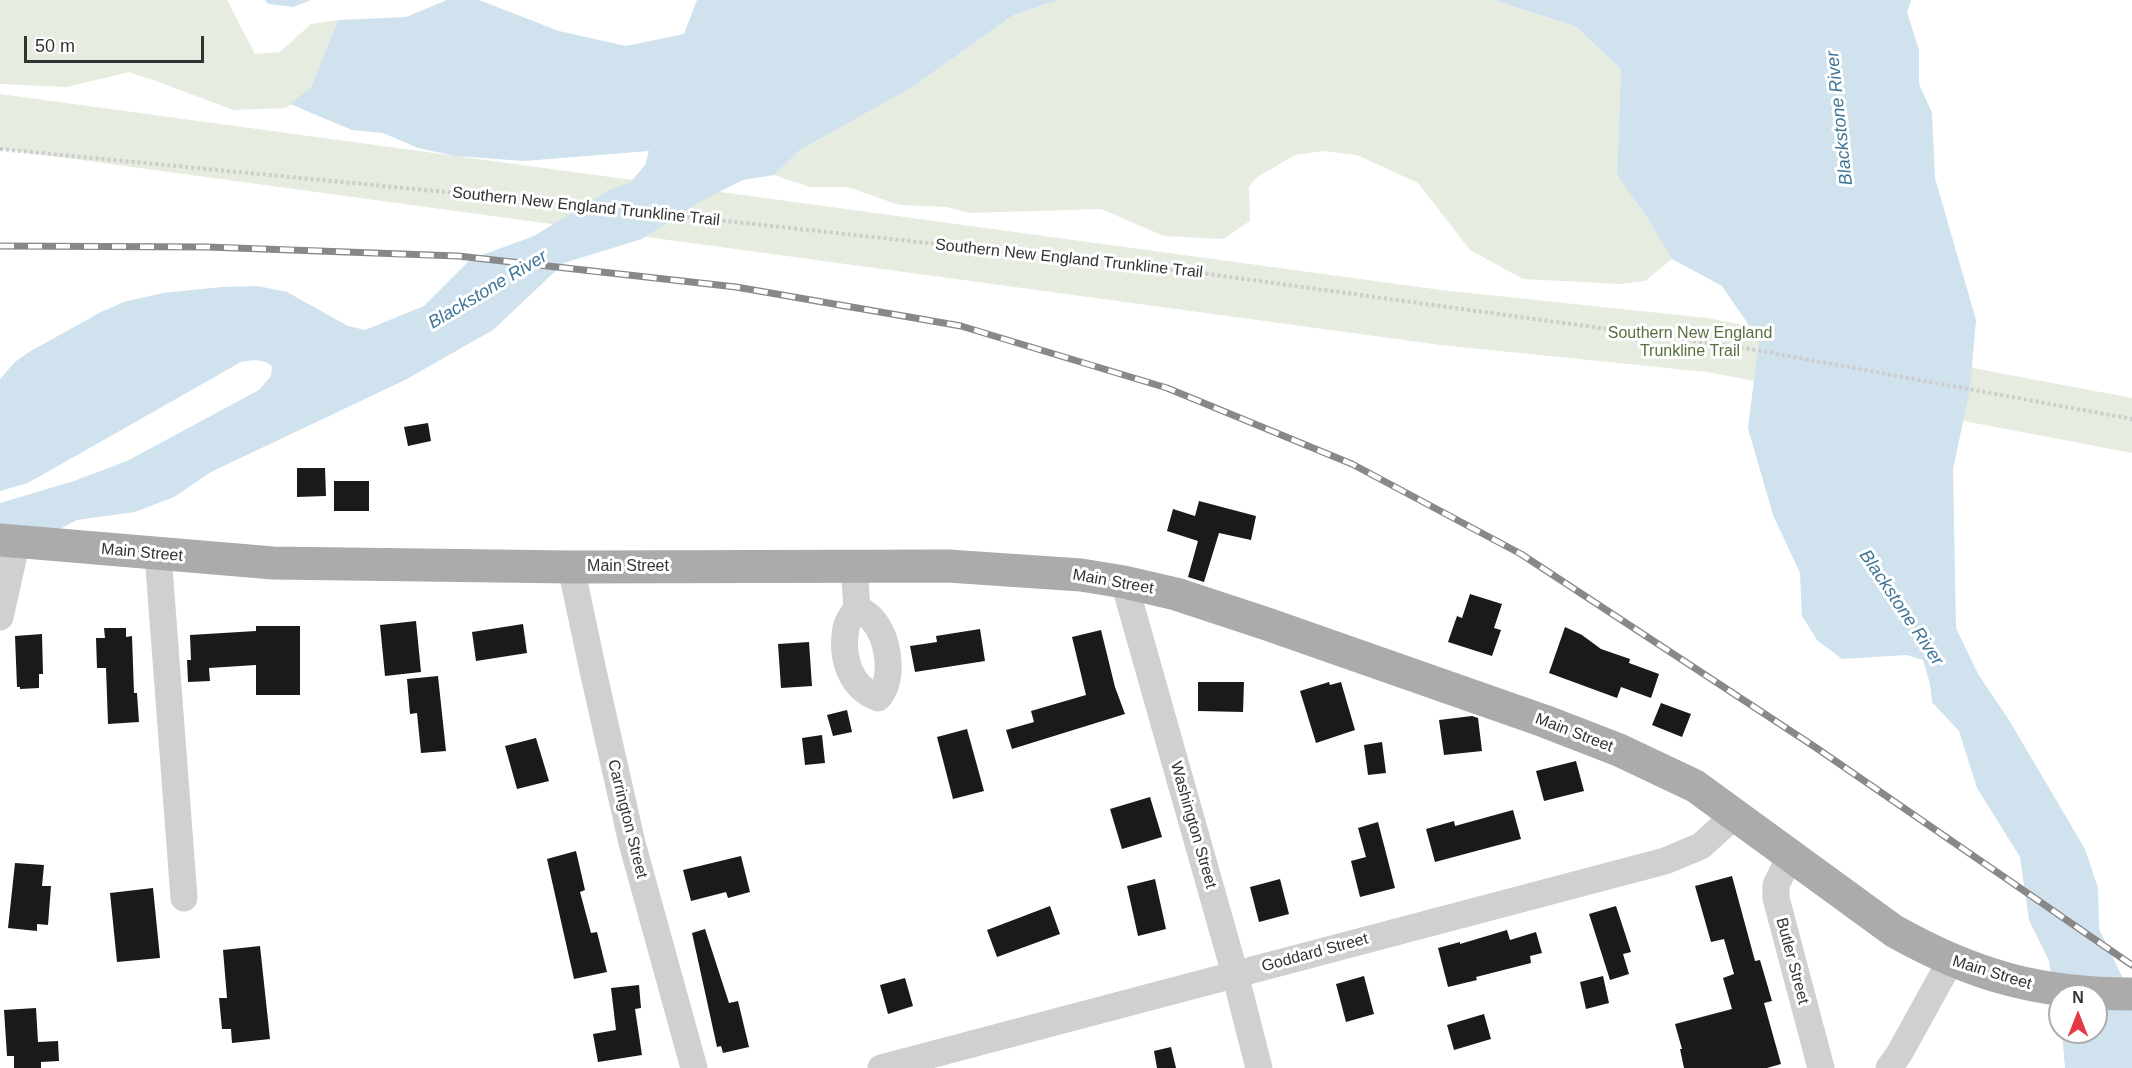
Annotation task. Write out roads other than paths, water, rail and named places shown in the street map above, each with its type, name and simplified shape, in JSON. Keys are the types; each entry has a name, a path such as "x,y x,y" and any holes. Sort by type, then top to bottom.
{"main road":[{"name":"Main Street","path":"10,549 67,545 273,563 571,567 948,566 1081,575 1124,582 1176,594 1267,624 1544,721 1667,772 1695,786 1736,814 1894,931 1929,951 1961,965 2031,986 2062,992 2132,994"}],"street":[{"path":"0,617 10,549"},
{"path":"158,554 184,898"},
{"path":"854,566 857,608"},
{"name":"Carrington Street","path":"571,567 632,843 694,1068"},
{"name":"Washington Street","path":"1124,582 1235,974 1259,1068"},
{"name":"Goddard Street","path":"881,1068 1665,861 1701,846 1736,814"},
{"name":"Butler Street","path":"1790,856 1776,885 1776,898 1821,1068"},
{"path":"1889,1068 1961,965"}],"water":[{"path":"265,0 311,0 293,7 268,4"},
{"name":"Blackstone River","path":"447,0 479,0 559,31 626,46 684,34 697,0 1062,0 1012,16 911,88 800,150 774,175 743,180 701,201 642,239 564,263 493,330 405,380 211,472 174,497 135,512 77,520 0,560 0,503 74,481 127,461 259,390 271,376 272,366 261,361 241,362 28,483 0,491 0,379 15,362 29,352 101,312 124,302 163,293 222,287 258,286 287,292 348,326 365,330 424,306 471,259 534,236 611,189 630,183 645,165 649,151 524,161 455,156 418,148 383,133 352,130 290,104 311,87 338,20 406,17"},
{"name":"Blackstone River","path":"1493,0 1911,0 1907,12 1919,50 1919,84 1932,113 1935,178 1976,320 1970,389 1953,469 1956,628 1978,674 2009,720 2085,849 2098,888 2099,929 2132,997 2132,1068 2065,1068 2063,1044 2108,1044 2108,984 2053,984 2049,961 2029,920 2020,857 1977,788 1959,731 1932,702 1930,684 1923,660 1907,655 1842,659 1817,640 1802,616 1800,573 1773,515 1748,428 1759,340 1722,286 1672,259 1648,219 1617,175 1621,69 1575,26"}],"railway":[{"path":"0,246 207,247 458,256 736,287 961,326 1167,388 1352,464 1521,554 1815,747 2132,965"}],"park label":[{"name":"Southern New England Trunkline Trail","path":"1690,343"}]}
